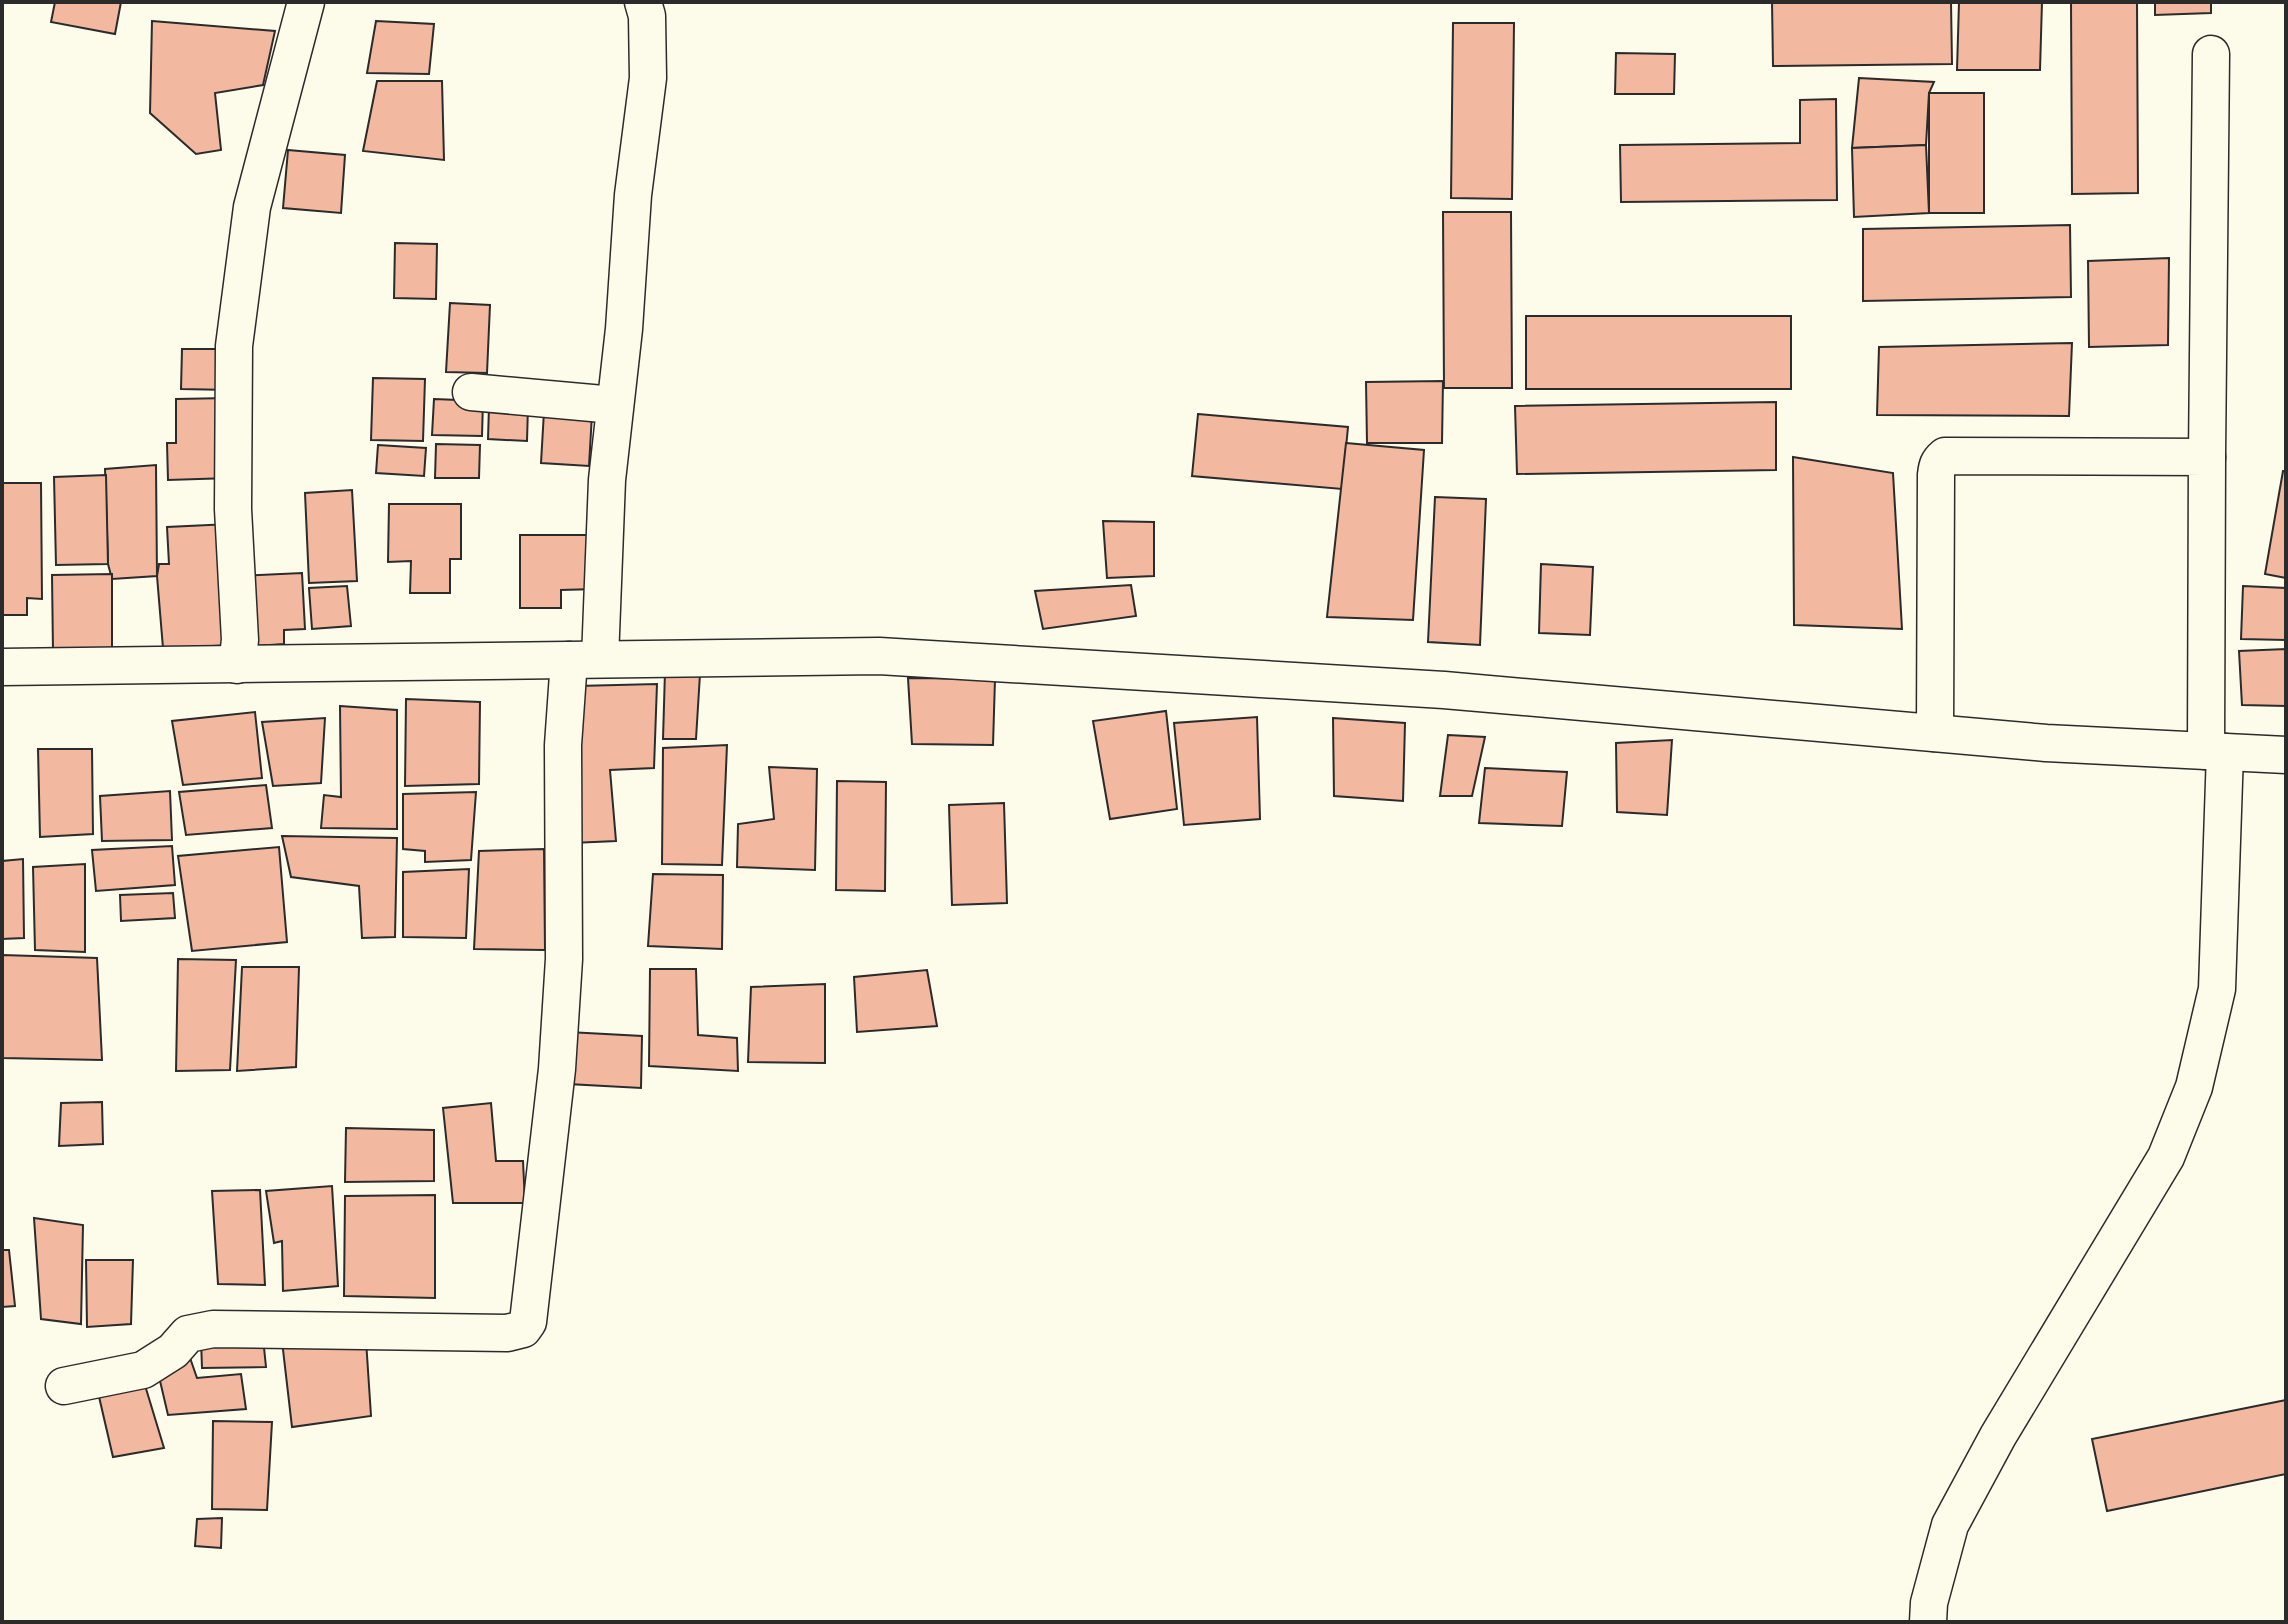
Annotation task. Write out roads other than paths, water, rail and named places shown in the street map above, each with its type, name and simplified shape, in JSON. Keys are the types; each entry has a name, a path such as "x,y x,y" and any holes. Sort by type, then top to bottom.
{"street":[{"path":"237,665 240,640 233,509 234,346 252,207 306,2"},
{"path":"64,1386 143,1370 173,1351 188,1334 213,1329 507,1333 523,1329 528,1322 557,1069 564,959 563,745 584,660 624,329 633,195 648,78 647,16 643,2"},
{"path":"1928,1622 1929,1603 1950,1525 1998,1436 2166,1157 2194,1087 2217,989 2215,752 2207,457 2211,54"},
{"path":"471,392 614,405"},
{"path":"1935,733 1936,475 1941,460 1945,456 2207,457"},
{"path":"2,667 879,656 1444,690 2046,743 2286,755"}]}
